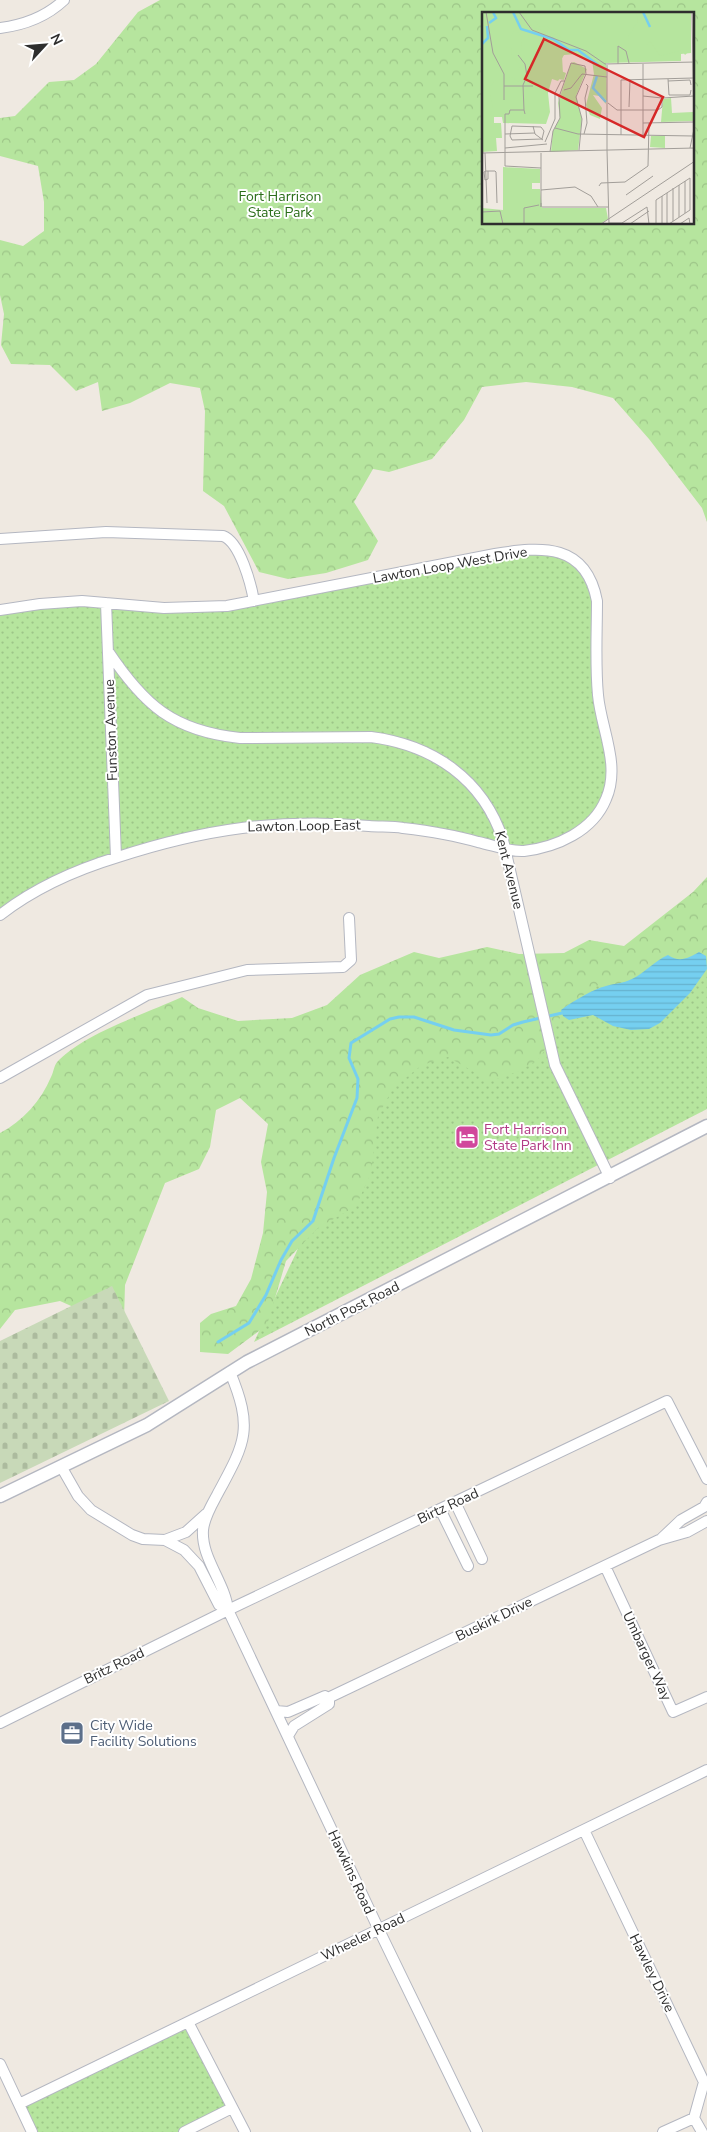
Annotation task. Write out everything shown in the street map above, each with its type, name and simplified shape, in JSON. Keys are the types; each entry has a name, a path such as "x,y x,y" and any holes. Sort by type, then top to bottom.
{"street":[{"path":"0,28 23,24 38,18 64,0"},
{"path":"0,539 106,532 224,536 229,538 236,546 254,601"},
{"name":"Lawton Loop West Drive","path":"0,610 82,601 142,607 195,608 254,601 520,551 546,549 557,551 581,565 588,574 595,589 597,601 597,675 600,713 611,758 610,788 597,816 585,828 573,835 527,850 513,851 505,848"},
{"name":"Funston Avenue","path":"106,603 116,857"},
{"name":"Kent Avenue","path":"108,651 122,674 148,701 169,717 198,730 219,736 240,738 371,737 387,739 413,746 437,757 466,780 484,800 498,827 505,848 536,991 559,1075 610,1178"},
{"name":"Lawton Loop East","path":"0,915 44,886 82,869 188,836 240,827 319,823 401,827 505,848"},
{"path":"0,1078 147,995 247,970 343,967 351,960 349,918"},
{"name":"North Post Road","path":"0,1496 62,1468 167,1414 230,1372 610,1178 707,1126"},
{"name":"Hawkins Road","path":"230,1372 242,1403 245,1420 243,1438 238,1455 208,1512 203,1527 206,1552 227,1597 228,1610 477,2132"},
{"name":"Birtz Road","path":"228,1610 666,1401 707,1480"},
{"name":"Hawkins Road","path":"62,1468 78,1496 91,1510 132,1535 143,1539 165,1540 184,1550 199,1566 219,1605 228,1610"},
{"path":"455,1502 482,1559"},
{"name":"Buskirk Drive","path":"659,1540 681,1520 704,1506 707,1502"},
{"path":"440,1509 468,1566"},
{"path":"165,1540 186,1532 208,1512"},
{"name":"Buskirk Drive","path":"276,1711 288,1712 325,1696 328,1698 659,1540 687,1532 707,1521"},
{"name":"Umbarger Way","path":"605,1566 673,1712 707,1697"},
{"name":"Britz Road","path":"0,1723 228,1610"},
{"name":"Buskirk Drive","path":"288,1736 294,1726 330,1704 328,1698"},
{"name":"Wheeler Road","path":"19,2104 707,1770"},
{"name":"Hawley Drive","path":"584,1830 704,2082 694,2118"},
{"path":"188,2022 245,2132"},
{"path":"0,2064 32,2132"},
{"path":"184,2132 232,2108"},
{"path":"663,2132 694,2118 702,2132"}],"green space":[{"name":"Fort Harrison State Park","path":"160,0 707,0 707,522 702,508 649,439 613,398 572,387 526,382 482,387 464,420 432,459 389,472 373,469 354,502 378,541 368,560 326,573 288,579 259,572 224,506 203,491 205,411 200,388 170,383 130,403 102,411 98,382 76,391 50,365 11,364 1,345 4,314 0,295 0,240 23,246 44,231 44,202 38,166 0,156 0,118 15,116 49,82 74,80 96,64 138,12"},
{"path":"495,554 566,554 595,589 597,659 611,785 585,828 527,850 453,836 277,824 104,861 0,915 0,610 40,604 195,608"},
{"path":"707,877 707,967 635,987 598,985 565,1007 542,1055 535,1062 519,1071 486,1083 474,1072 448,1057 422,1065 393,1088 378,1116 371,1173 356,1206 318,1228 286,1261 267,1325 228,1354 200,1352 200,1323 211,1314 236,1306 251,1279 263,1233 267,1192 261,1162 268,1124 240,1098 216,1110 210,1147 199,1169 165,1183 125,1285 124,1319 87,1313 60,1301 15,1310 0,1329 0,1133 16,1123 30,1110 47,1086 57,1062 85,1041 118,1024 182,997 198,1008 238,1021 292,1018 327,1005 360,975 414,952 439,958 487,947 519,954 564,953 589,940 624,946 693,892"},
{"path":"707,886 707,1109 254,1342 296,1253 357,1098 625,952"},
{"path":"112,1286 169,1401 0,1483 0,1341"},
{"path":"188,2022 232,2108 184,2132 32,2132 19,2104"}],"water":[{"path":"699,952 706,956 707,969 690,993 660,1023 649,1029 631,1030 613,1026 593,1015 569,1020 563,1016 561,1010 583,996 601,988 632,979 668,955 680,959 688,958"}],"waterway":[{"path":"218,1342 249,1323 266,1295 281,1260 292,1241 313,1221 357,1098 358,1079 349,1058 351,1043 390,1019 399,1017 414,1017 454,1030 491,1035 499,1034 513,1025 562,1013"}],"place":[{"name":"Fort Harrison State Park Inn","path":"467,1137"},
{"name":"City Wide Facility Solutions","path":"72,1733"}]}
